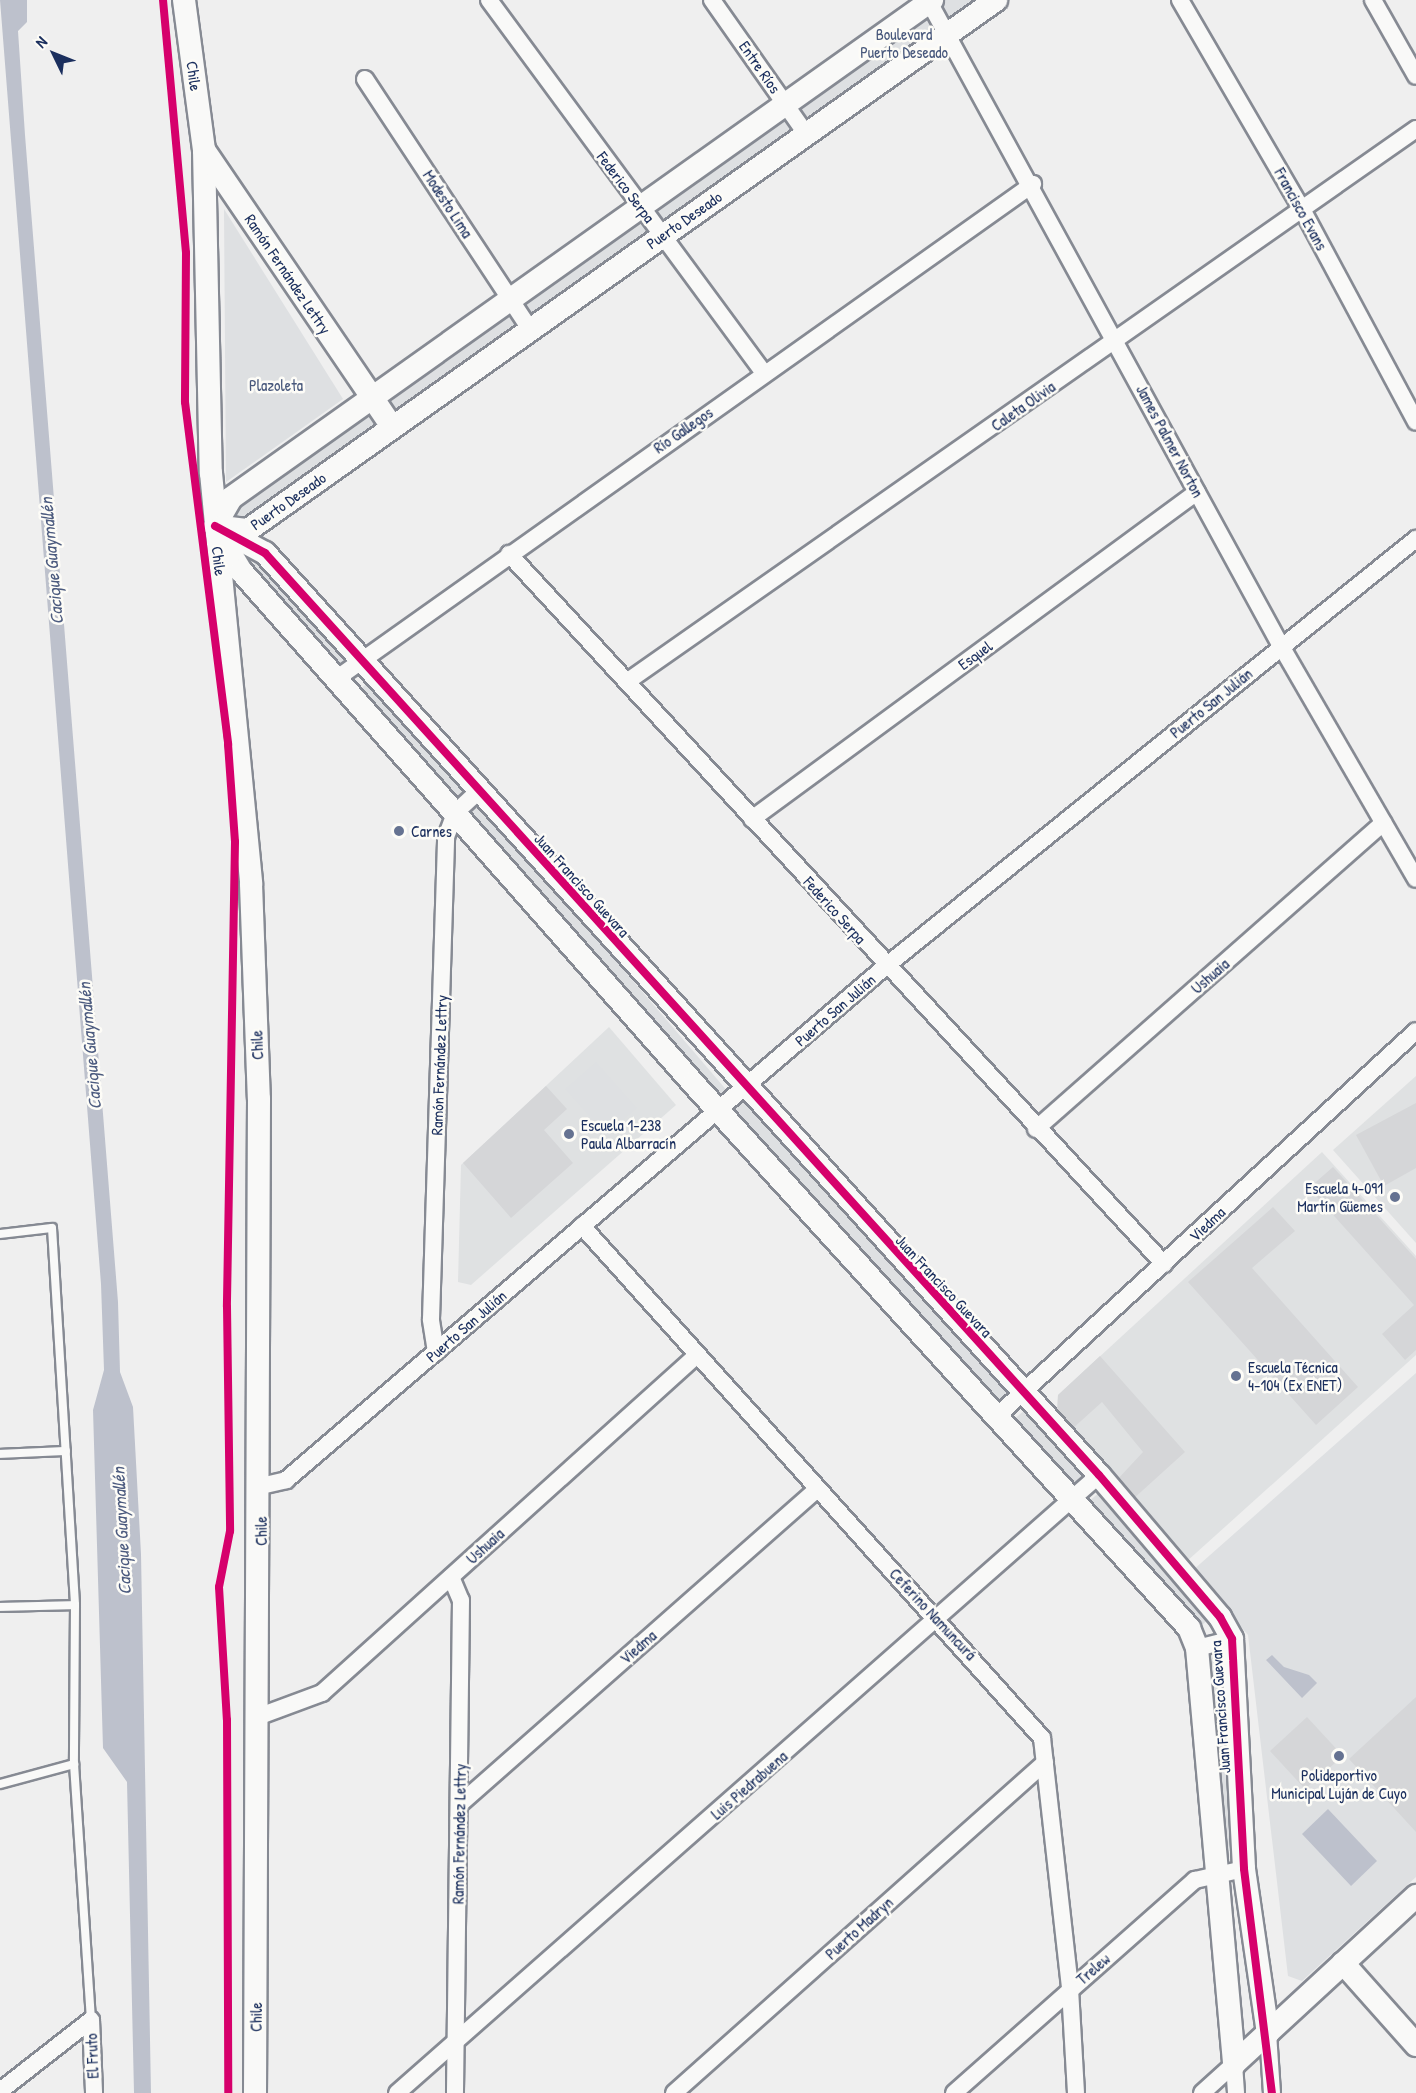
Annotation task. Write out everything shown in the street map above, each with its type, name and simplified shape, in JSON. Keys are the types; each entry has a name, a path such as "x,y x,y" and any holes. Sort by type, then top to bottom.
{"street":[{"name":"Chile","path":"184,0 204,150 215,526 239,724 251,884 259,1099 261,1486 255,2093"},
{"name":"Federico Serpa","path":"489,0 764,373"},
{"name":"Entre Ríos","path":"712,0 807,135"},
{"name":"Puerto Deseado","path":"930,1 231,498 215,526 249,530 996,0"},
{"name":"Francisco Evans","path":"1180,0 1303,211 1416,422"},
{"path":"1373,0 1416,76"},
{"name":"James Palmer Norton","path":"930,1 1033,184 1281,646 1416,879"},
{"name":"Modesto Lima","path":"365,79 530,329"},
{"name":"Caleta Olivia","path":"628,681 1303,211 1416,129"},
{"name":"Ramón Fernández Lettry","path":"204,150 392,427"},
{"name":"Río Gallegos","path":"336,679 1033,184"},
{"name":"Esquel","path":"753,819 1197,492"},
{"name":"Juan Francisco Guevara","path":"215,526 265,553 744,1088 1099,1475 1220,1617 1232,1639 1244,1869 1268,2033 1272,2093"},
{"name":"Juan Francisco Guevara","path":"215,526 241,571 336,679 718,1110 1189,1628 1197,1648 1236,2093"},
{"name":"Puerto San Julián","path":"261,1486 286,1480 886,966 1416,539"},
{"name":"Federico Serpa","path":"509,554 628,681 1036,1129 1164,1264"},
{"path":"455,813 479,790"},
{"name":"Ramón Fernández Lettry","path":"436,1352 431,1319 446,849 455,813"},
{"name":"Ushuaia","path":"1036,1129 1383,823"},
{"name":"Viedma","path":"996,1417 1416,1031"},
{"name":"Ceferino Namuncurá","path":"582,1226 817,1489 938,1618 1030,1721 1042,1738 1070,1989 1076,2093"},
{"name":"Ushuaia","path":"260,1716 322,1693 697,1355"},
{"name":"Luis Piedrabuena","path":"397,2093 1074,1500 1099,1475"},
{"name":"Viedma","path":"460,1804 817,1489"},
{"name":"Ramón Fernández Lettry","path":"451,1577 461,1600 455,2093"},
{"path":"1197,1648 1232,1639"},
{"name":"Puerto Madryn","path":"674,2093 1044,1764"},
{"name":"Trelew","path":"954,2093 1195,1880 1244,1869"},
{"path":"1202,2093 1416,1896"},
{"path":"1343,1963 1416,2045"},
{"path":"0,2091 91,2020"},
{"name":"El Fruto","path":"91,2020 94,2093"}],"lane":[{"path":"0,1234 52,1228 75,1605 74,1764 91,2020"},
{"path":"0,1454 66,1451"},
{"path":"0,1607 75,1605"},
{"path":"0,1784 74,1764"}],"shaded area":[{"name":"Escuela 1-238 Paula Albarracín","path":"609,1027 676,1105 471,1285 458,1282 461,1165"},
{"name":"Escuela 4-091 Martín Güemes","path":"1416,1076 1416,1243 1333,1150"},
{"name":"Escuela Técnica 4-104 (Ex ENET)","path":"1322,1152 1416,1256 1416,1355 1186,1562 1057,1414 1058,1395"}],"green space":[{"name":"Boulevard Puerto Deseado","path":"932,0 996,0 248,530 215,526 231,498"},
{"name":"Plazoleta","path":"224,209 343,399 226,482"},
{"path":"260,558 356,663 342,676 247,570"},
{"path":"371,679 474,791 454,810 354,696"},
{"path":"481,803 729,1093 717,1106 464,821"},
{"path":"596,1062 637,1108 606,1135 565,1089"},
{"path":"743,1094 1011,1394 999,1405 731,1105"},
{"name":"Polideportivo Municipal Luján de Cuyo","path":"1416,1373 1416,1877 1302,1981 1288,1976 1248,1635 1192,1571"},
{"path":"1025,1410 1084,1476 1072,1487 1013,1420"},
{"path":"1100,1492 1212,1616 1200,1627 1088,1502"},
{"path":"1217,1653 1236,1846 1221,1858 1203,1657"}],"water":[{"name":"Cacique Guaymallén","path":"0,0 27,0 27,22 18,31 25,135 118,1302 120,1372 133,1407 141,1554 151,2093 134,2093 127,1782 103,1748 93,1410 104,1370 101,1284"},
{"path":"1272,1655 1284,1667 1309,1675 1317,1683 1302,1698 1266,1660"},
{"path":"1328,1809 1377,1861 1351,1886 1302,1834"}],"building":[{"path":"546,1086 567,1109 544,1130 573,1163 511,1218 463,1163"},
{"path":"1416,1103 1416,1168 1384,1186 1356,1135"},
{"path":"1333,1167 1416,1259 1416,1350 1405,1360 1382,1334 1414,1305 1309,1188"},
{"path":"1273,1207 1295,1231 1252,1268 1358,1387 1316,1425 1188,1282"},
{"path":"1100,1356 1185,1452 1132,1500 1116,1481 1143,1452 1102,1402 1071,1430 1057,1414 1058,1395"},
{"path":"1416,1697 1416,1832 1349,1759"},
{"path":"1307,1717 1343,1756 1305,1789 1270,1751"}],"cycle path":[{"path":"163,0 186,253 185,402 228,744 235,842 227,1307 230,1531 219,1587 227,1720 228,2093"},
{"path":"215,526 265,553 1099,1475 1220,1617 1232,1639 1244,1869 1272,2093"}],"place":[{"name":"Carnes","path":"399,831"},
{"name":"Escuela 1-238 Paula Albarracín","path":"569,1134"},
{"name":"Escuela 4-091 Martín Güemes","path":"1395,1197"},
{"name":"Escuela Técnica 4-104 (Ex ENET)","path":"1236,1376"},
{"name":"Polideportivo Municipal Luján de Cuyo","path":"1339,1756"}]}
